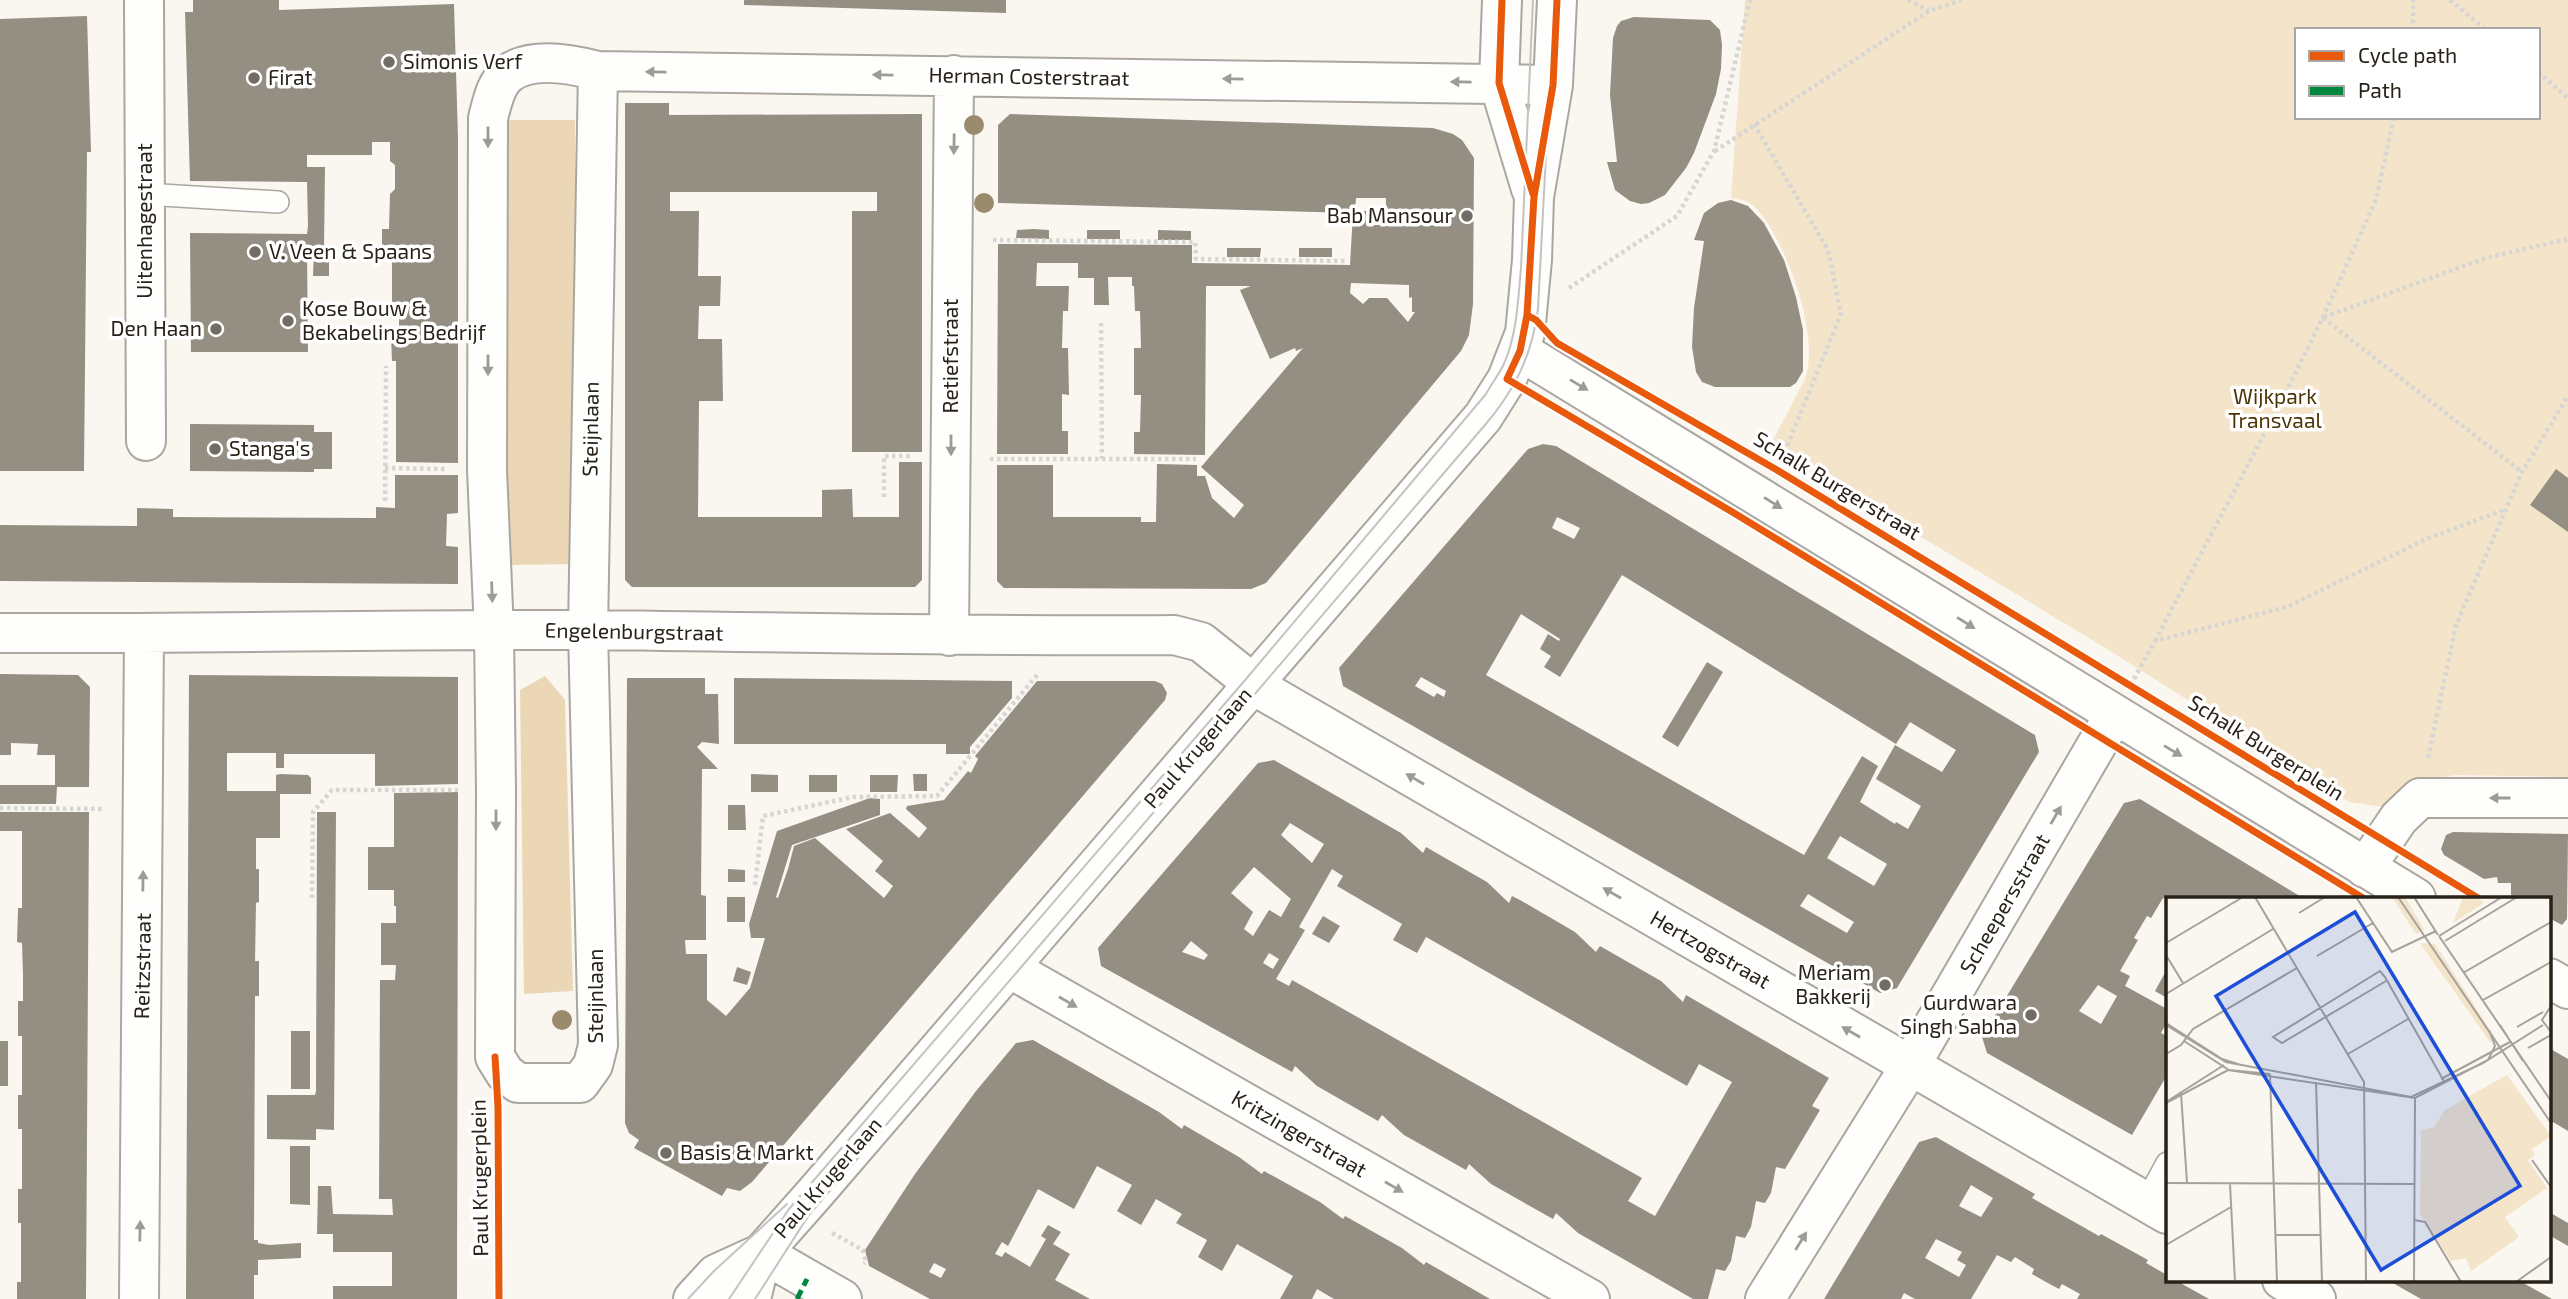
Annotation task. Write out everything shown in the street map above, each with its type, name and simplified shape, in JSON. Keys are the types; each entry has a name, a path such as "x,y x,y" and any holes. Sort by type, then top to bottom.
{"street":[{"name":"Uitenhagestraat","path":"144,0 146,441"},
{"name":"Paul Krugerlaan","path":"1502,0 1499,83 1534,197"},
{"name":"Paul Krugerlaan","path":"693,1299 716,1274 762,1253 1483,417 1507,379 1524,333 1534,197 1553,85 1557,0"},
{"name":"Herman Costerstraat","path":"508,74 533,64 570,64 598,71 1553,85"},
{"name":"Steijnlaan","path":"508,74 495,92 488,118 487,470 494,631 495,1057 505,1073 518,1083 580,1083 593,1065 598,1045 588,630 598,71"},
{"name":"Retiefstraat","path":"949,636 954,75"},
{"path":"1524,333 1766,499 2123,700 2365,868 2414,897"},
{"name":"Engelenburgstraat","path":"0,633 588,630 949,636 1174,635 1201,642 1253,684"},
{"name":"Reitzstraat","path":"139,1299 144,634"},
{"name":"Hertzogstraat","path":"1253,684 2156,1208"},
{"name":"Scheepersstraat","path":"1765,1299 1910,1066 2123,700"},
{"path":"2365,868 2388,833 2420,798 2568,798"},
{"name":"Kritzingerstraat","path":"1009,968 1590,1299"},
{"path":"2550,979 2568,989"},
{"name":"Paul Krugerlaan","path":"751,1299 762,1253"},
{"path":"762,1253 802,1289 842,1299"},
{"path":"2286,1282 2316,1299"}],"lane":[{"path":"145,194 278,201"},
{"path":"2156,1208 2166,1167"},
{"name":"Paul Krugerlaan","path":"723,1299 762,1253"}],"path":[{"path":"1524,333 1677,216 1714,151 1750,0"},
{"path":"1908,0 1929,11"},
{"path":"1714,151 1929,11 1962,0"},
{"path":"2413,0 2413,28"},
{"path":"2450,0 2484,28"},
{"path":"2540,74 2568,98"},
{"path":"2123,700 2279,406 2323,317 2376,200 2394,119"},
{"path":"1754,124 1828,250 1841,314 1766,499"},
{"path":"2323,317 2486,258 2568,239"},
{"path":"992,240 1195,242 1195,260 1345,261"},
{"path":"2323,317 2522,472"},
{"path":"1101,323 1102,459"},
{"path":"385,501 386,366"},
{"path":"2420,798 2456,625 2522,472 2568,396"},
{"path":"884,497 884,456 951,456"},
{"path":"989,459 1196,459"},
{"path":"385,468 487,470"},
{"path":"2155,641 2287,607 2426,539 2505,510"},
{"path":"755,885 763,816 853,797 937,796 1069,636"},
{"path":"312,898 313,812 332,790 496,790"},
{"path":"0,808 144,809"}],"green space":[{"name":"Wijkpark Transvaal","path":"1745,0 2568,0 2568,777 2457,775 2419,780 2383,807 2349,802 2104,647 1770,446 1805,379 1809,361 1808,339 1798,290 1779,242 1756,208 1731,198"}],"shaded area":[{"path":"508,120 575,120 577,564 508,565"},
{"path":"545,676 565,700 573,991 524,994 520,690"}],"building":[{"path":"193,0 279,0 279,10 454,4 458,138 458,463 396,462 396,361 392,361 391,336 399,336 399,310 392,310 392,248 382,247 382,229 389,229 390,194 395,189 395,165 390,161 390,142 372,142 372,155 307,155 307,167 325,167 324,248 329,253 329,276 313,276 314,250 307,250 308,352 191,352 190,233 307,234 308,226 307,182 190,181 185,12 193,12"},
{"path":"744,0 1006,0 1006,13 744,5"},
{"path":"87,16 91,152 87,152 84,471 0,471 0,19"},
{"path":"1634,17 1710,20 1720,30 1722,45 1716,94 1694,153 1665,195 1641,204 1630,201 1615,190 1607,162 1617,162 1610,95 1613,38 1621,21"},
{"path":"625,103 669,103 669,115 922,114 922,452 852,452 852,211 877,211 877,192 670,192 670,211 699,211 698,276 721,276 720,306 699,306 698,339 722,339 723,401 699,401 698,517 822,517 822,490 852,489 853,517 899,517 899,462 922,462 922,580 915,587 632,587 625,580"},
{"path":"1010,114 1433,128 1453,134 1462,140 1474,158 1473,304 1469,335 1461,351 1266,583 1251,589 1004,588 997,581 997,465 1053,465 1053,517 1141,517 1141,522 1156,522 1157,464 1197,465 1197,476 1205,476 1212,498 1234,518 1244,505 1201,467 1303,348 1296,351 1295,348 1270,359 1240,290 1251,286 1206,286 1205,455 1134,454 1134,432 1140,432 1141,395 1134,395 1134,348 1141,348 1140,311 1135,311 1132,277 1108,277 1109,305 1094,305 1094,278 1078,278 1078,263 1037,263 1036,286 1069,286 1068,311 1063,311 1062,348 1068,348 1069,395 1062,394 1062,431 1068,431 1068,454 997,454 998,244 1192,245 1192,263 1350,265 1353,213 998,203 998,125","holes":["1356,198 1386,198 1386,211 1355,211","1351,283 1409,285 1412,312 1415,312 1408,322 1387,298 1369,298 1363,304 1350,293"]},
{"path":"1731,200 1748,206 1764,223 1784,260 1796,297 1803,330 1803,371 1796,383 1790,387 1715,387 1702,382 1696,372 1692,347 1694,308 1704,241 1694,240 1704,213 1718,203"},
{"path":"1017,230 1049,230 1049,239 1016,238"},
{"path":"1087,230 1120,230 1120,239 1087,239"},
{"path":"1158,230 1191,231 1191,240 1158,240"},
{"path":"1227,248 1261,248 1260,257 1227,257"},
{"path":"1299,248 1332,248 1332,257 1299,257"},
{"path":"190,424 314,425 314,432 332,432 332,469 314,469 314,472 190,471"},
{"path":"1543,444 1556,446 2035,735 2039,752 1897,988 1880,993 1343,686 1339,668 1528,449","holes":["1557,517 1580,528 1574,539 1552,528","1622,575 1896,744 1910,722 1956,750 1942,772 1895,745 1876,779 1921,806 1908,829 1860,802 1878,766 1862,756 1804,855 1486,675 1521,614 1560,639 1559,641 1548,634 1540,649 1551,656 1544,667 1560,677","1421,677 1446,691 1444,697 1437,693 1434,697 1415,686","1840,836 1887,864 1874,886 1827,858","1808,894 1854,922 1847,933 1800,906"]},
{"path":"2556,469 2568,478 2568,532 2530,505"},
{"path":"395,475 458,475 458,513 447,514 446,546 458,547 458,584 0,581 0,525 137,526 137,508 173,509 173,517 376,518 376,507 395,508"},
{"path":"1707,662 1723,672 1678,747 1662,737"},
{"path":"0,674 78,675 90,687 89,787 57,787 56,804 0,804 0,785 55,785 55,755 37,755 38,744 11,743 11,755 0,755"},
{"path":"189,675 458,677 458,784 375,786 375,754 284,754 284,768 276,768 276,753 227,753 227,791 276,791 276,775 280,774 308,775 311,778 311,794 280,794 280,838 256,838 259,902 256,903 255,961 259,961 259,996 255,996 254,1240 269,1245 301,1243 301,1258 258,1260 258,1275 254,1275 254,1299 186,1299"},
{"path":"627,678 705,678 705,694 718,694 719,744 702,742 697,747 718,769 702,769 701,895 706,896 706,940 685,940 686,954 707,954 707,1000 726,1016 750,988 765,938 751,938 749,924 777,831 870,798 880,799 880,815 792,845 776,897 778,898 794,846 815,838 884,898 893,886 875,871 883,861 846,829 890,813 919,838 927,828 906,809 907,806 944,800 968,771 971,773 978,759 975,756 1037,681 1155,681 1162,684 1167,693 1165,700 752,1182 740,1191 727,1188 722,1196 634,1148 639,1140 629,1133 625,1123"},
{"path":"734,678 1012,681 1012,698 970,747 970,754 946,754 946,744 734,744"},
{"path":"1274,760 1401,833 1423,853 1426,847 1487,882 1509,903 1512,896 1520,900 1575,932 1596,952 1600,946 1661,981 1683,1002 1686,995 1829,1078 1812,1106 1820,1110 1785,1169 1776,1167 1771,1193 1765,1203 1756,1201 1751,1227 1745,1238 1736,1236 1731,1261 1725,1271 1716,1269 1708,1299 1693,1299 1578,1233 1556,1213 1553,1219 1491,1184 1469,1164 1466,1170 1404,1135 1382,1115 1378,1121 1317,1086 1295,1066 1292,1072 1101,966 1098,948 1258,763","holes":["1290,823 1324,844 1312,863 1281,835","1254,867 1291,899 1281,917 1269,910 1253,936 1244,929 1253,912 1231,893","1332,869 1343,876 1337,886 1402,924 1393,940 1417,953 1426,937 1687,1086 1699,1064 1732,1082 1655,1216 1628,1201 1642,1178 1292,980 1289,986 1276,979 1305,930 1299,927","1191,941 1208,955 1204,960 1182,952","1269,953 1279,959 1273,969 1263,963"]},
{"path":"751,774 778,775 778,792 751,792"},
{"path":"913,774 927,774 927,791 914,791"},
{"path":"809,775 837,775 837,792 809,792"},
{"path":"870,775 898,775 897,792 870,792"},
{"path":"458,792 457,1299 333,1299 333,1286 392,1286 392,1252 333,1252 333,1234 317,1234 318,1186 331,1186 333,1214 393,1215 392,1199 379,1199 380,980 395,980 396,965 381,965 381,923 396,923 396,906 394,890 368,890 368,847 394,847 394,793"},
{"path":"2140,799 2301,897 2166,897 2151,918 2147,916 2134,938 2138,940 2120,971 2130,976 2125,986 2166,1008 2166,1024 2161,1033 2166,1036 2166,1077 2132,1135 1987,1053 1982,1037 2124,803","holes":["2098,985 2117,996 2101,1024 2079,1011"]},
{"path":"728,805 745,805 746,830 728,830"},
{"path":"0,812 89,812 86,1299 17,1299 17,1282 21,1282 18,1189 22,1189 22,1129 18,1129 18,1095 22,1095 22,1036 18,1036 18,1001 23,1001 23,974 22,943 17,942 18,908 22,908 22,831 0,831"},
{"path":"317,812 336,812 334,1130 316,1129 316,1140 267,1139 267,1095 315,1095 316,1091"},
{"path":"2453,832 2568,834 2567,919 2562,925 2550,919 2550,897 2515,897 2511,895 2511,883 2498,883 2497,877 2484,879 2444,855 2441,849 2446,835"},
{"path":"728,869 745,870 745,882 728,882"},
{"path":"727,897 745,897 745,922 727,922"},
{"path":"1323,916 1340,926 1329,943 1312,934"},
{"path":"737,967 751,972 747,985 733,981"},
{"path":"2166,971 2166,997 2155,991"},
{"path":"291,1031 310,1031 310,1089 291,1089"},
{"path":"1033,1040 1159,1112 1182,1129 1184,1125 1239,1157 1262,1174 1264,1171 1320,1202 1343,1219 1345,1216 1402,1248 1424,1265 1426,1262 1490,1299 1334,1299 1317,1289 1312,1299 1280,1299 1293,1276 1237,1244 1222,1271 1198,1257 1207,1240 1176,1223 1182,1214 1156,1199 1141,1225 1117,1211 1132,1185 1097,1166 1074,1209 1038,1189 1008,1246 1002,1242 995,1254 1002,1257 1005,1252 1030,1267 1046,1239 1041,1236 1048,1225 1061,1232 1053,1244 1070,1254 1055,1280 1090,1299 930,1299 869,1266 865,1250 915,1174 976,1091 1016,1043","holes":["934,1263 946,1269 941,1278 929,1272"]},
{"path":"0,1041 8,1041 8,1086 0,1086"},
{"path":"2550,1049 2568,1059 2568,1131 2553,1122 2550,1126"},
{"path":"1936,1137 2035,1194 2032,1198 2148,1260 2146,1263 2166,1274 2166,1282 2179,1282 2209,1299 2077,1299 2080,1294 2062,1284 2059,1289 2046,1282 2032,1274 2034,1269 2015,1257 2011,1262 1997,1255 1971,1299 1915,1299 1904,1293 1901,1299 1824,1299 1919,1142","holes":["1971,1185 1993,1198 1981,1217 1959,1206","1936,1239 1962,1252 1957,1260 1966,1265 1959,1277 1925,1258"]},
{"path":"290,1146 310,1146 310,1205 290,1204"},
{"path":"2550,1213 2568,1223 2568,1246 2550,1236"},
{"path":"2391,1282 2522,1282 2552,1299 2421,1299"}],"tram line":[{"path":"729,1299 789,1209 1246,679 1486,394 1508,354 1518,305 1533,0"},
{"path":"755,1299 809,1215 1505,399 1527,357 1538,309 1554,0"},
{"path":"688,1299 714,1271 787,1204"}],"marked path":[{"path":"797,1299 807,1279"}],"cycle path":[{"path":"1502,0 1499,83 1533,194"},
{"path":"1557,0 1553,85 1534,197 1527,315 1520,351 1507,379 1734,513 2361,897"},
{"name":"Schalk Burgerstraat","path":"1527,315 1536,320 1557,343 1777,470 2476,897"},
{"name":"Paul Krugerplein","path":"495,1057 498,1107 499,1299"}],"place":[{"name":"Simonis Verf","path":"389,62"},
{"name":"Firat","path":"254,78"},
{"name":"Bab Mansour","path":"1467,216"},
{"name":"V. Veen & Spaans","path":"255,252"},
{"name":"Kose Bouw & Bekabelings Bedrijf","path":"288,321"},
{"name":"Den Haan","path":"216,329"},
{"name":"Stanga's","path":"215,449"},
{"name":"Meriam Bakkerij","path":"1885,985"},
{"name":"Gurdwara Singh Sabha","path":"2031,1015"},
{"name":"Basis & Markt","path":"666,1153"}]}
